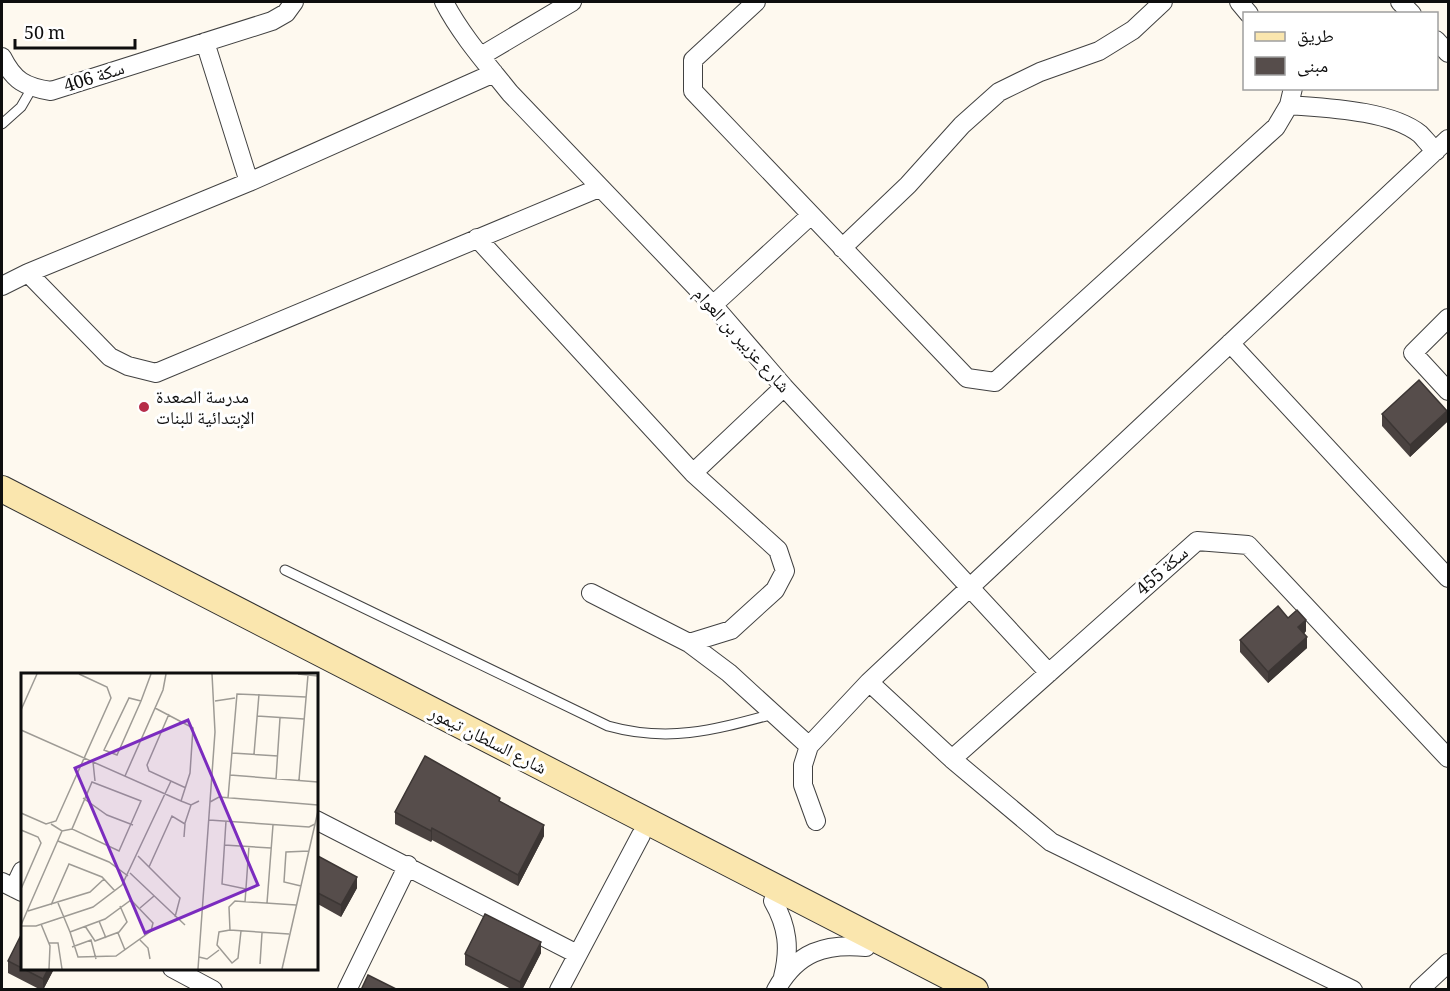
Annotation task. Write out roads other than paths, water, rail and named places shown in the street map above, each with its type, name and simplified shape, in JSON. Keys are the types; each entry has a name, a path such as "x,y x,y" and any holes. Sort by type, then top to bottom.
{"main road":[{"name":"شارع السلطان تيمور","path":"2,489 975,990"},
{"name":"شارع السلطان تيمور","path":"2,503 947,990"}],"street":[{"name":"سكة 406","path":"32,88 51,91 272,21 286,13 294,2"},
{"name":"شارع عزبير بن العوام","path":"444,2 450,14 494,73 599,188 712,305 784,387 1049,672"},
{"path":"481,56 572,2"},
{"path":"756,2 693,60 693,91 967,378 995,382 1276,127 1291,97 1393,121 1442,145 869,682 809,746 803,765 803,785 816,821"},
{"path":"842,248 908,185 962,125 999,92 1040,72 1099,51 1133,30 1163,2"},
{"path":"1438,41 1449,53"},
{"path":"205,42 249,182"},
{"path":"2,57 10,74 32,88"},
{"path":"2,286 28,273 249,182 494,73"},
{"path":"28,273 110,357 138,370 156,372 599,188"},
{"path":"712,305 811,215"},
{"path":"477,238 693,472 778,550 785,571 775,590 731,630 689,643"},
{"path":"1449,318 1413,352 1449,391"},
{"path":"1230,343 1449,578"},
{"path":"693,472 784,387"},
{"name":"سكة 455","path":"952,759 1197,541 1248,545 1449,758"},
{"path":"591,593 689,643 729,673 809,746"},
{"path":"869,682 952,759 1051,842 1353,990"},
{"path":"318,821 408,865 578,954"},
{"path":"559,990 641,834"},
{"path":"347,990 408,865"},
{"path":"12,887 21,873"},
{"path":"773,901 781,915 788,945 780,983"},
{"path":"780,983 794,965 820,950 835,946 866,947"},
{"path":"1419,990 1449,963"},
{"path":"174,970 213,990"}],"lane":[{"path":"2,124 21,106 32,88"},
{"path":"285,570 608,726 631,733 680,734 720,728 773,714"}],"place":[{"name":"مدرسة الصعدة الإبتدائية للبنات","path":"144,407"}]}
